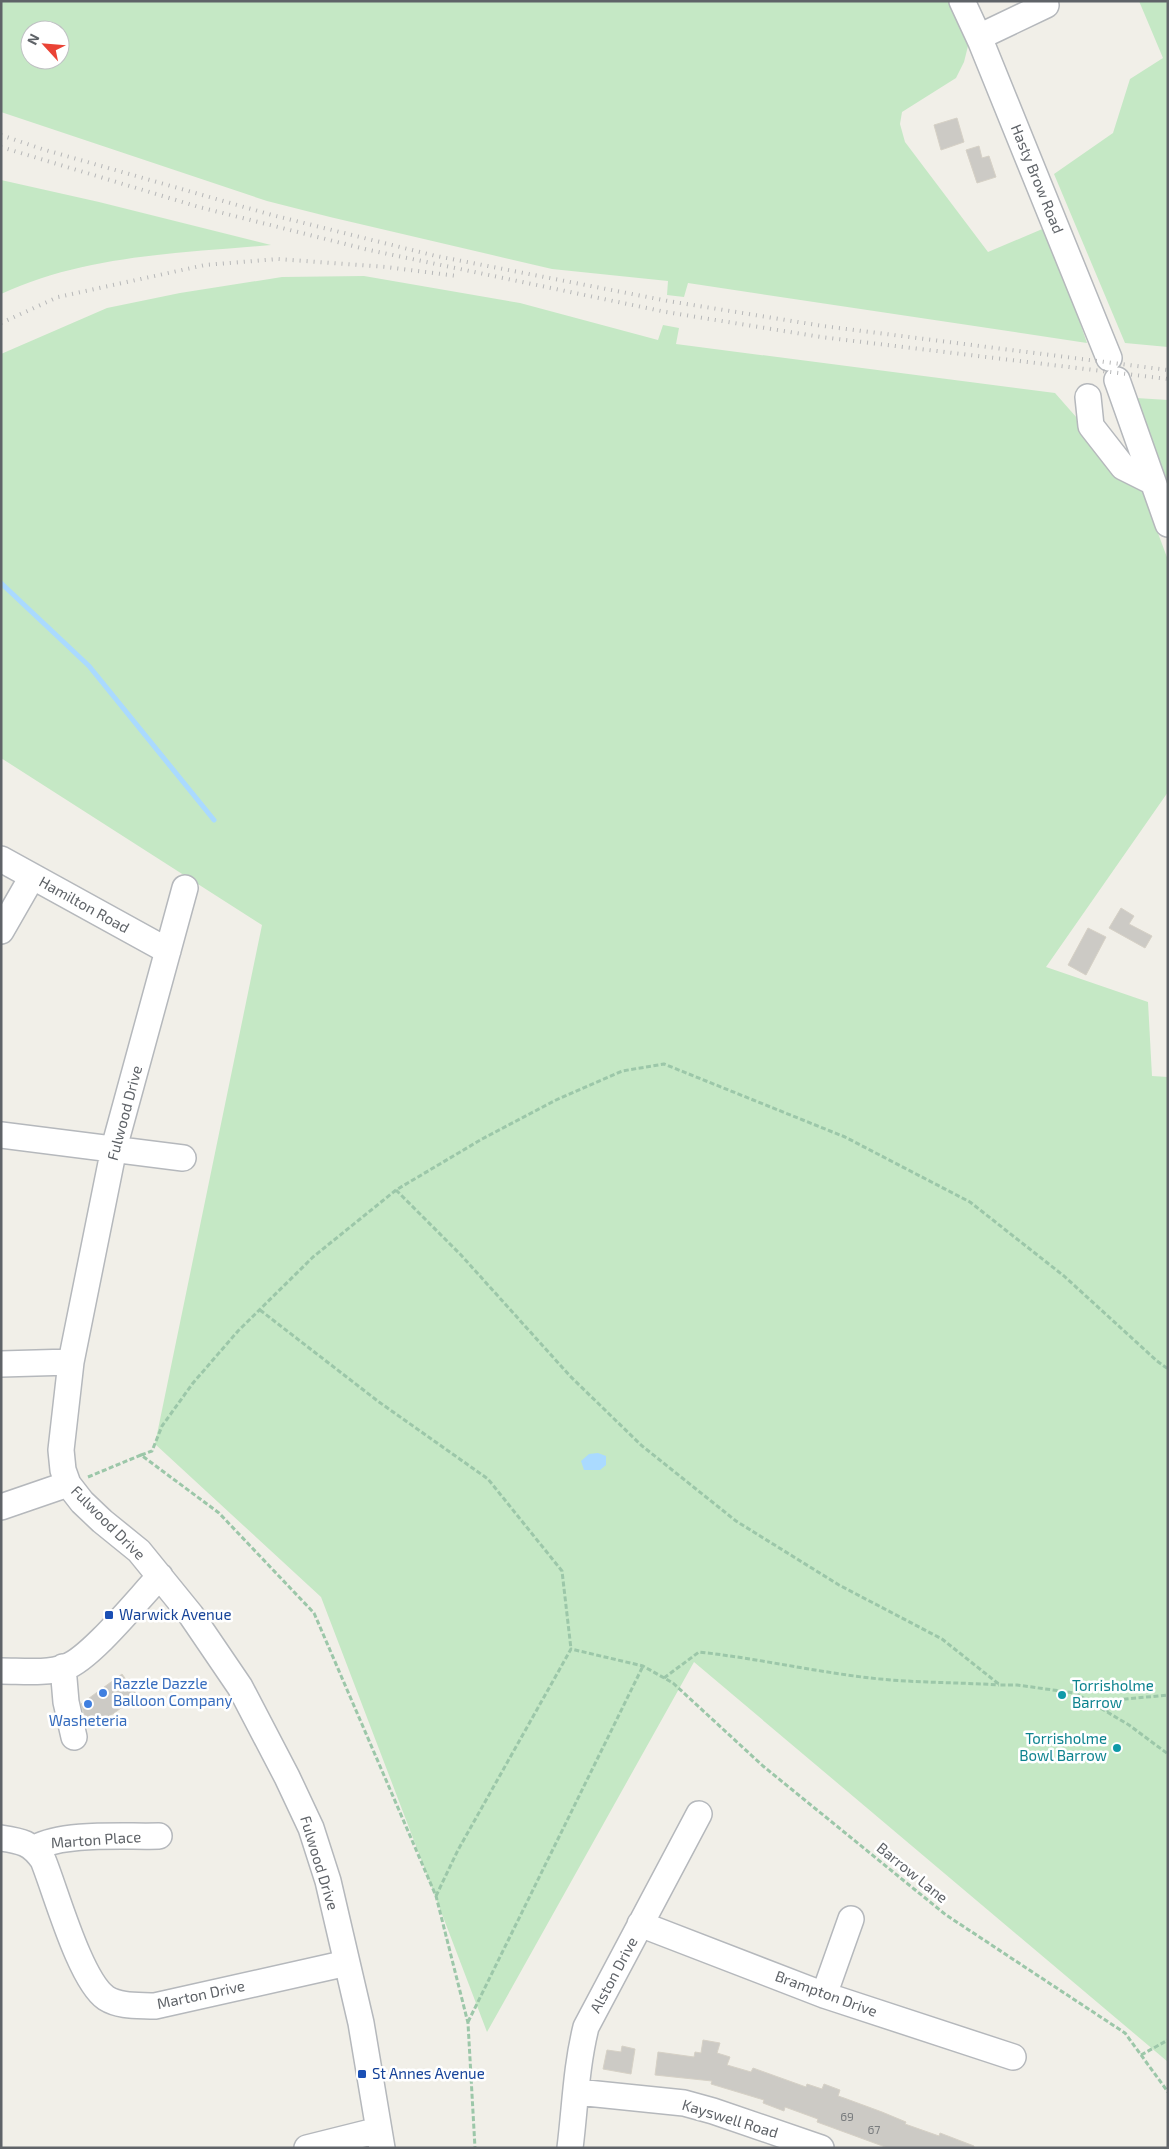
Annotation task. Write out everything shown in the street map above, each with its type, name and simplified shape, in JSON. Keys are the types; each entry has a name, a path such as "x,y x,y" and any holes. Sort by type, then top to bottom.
{"street":[{"name":"Hasty Brow Road","path":"962,1 979,37 1113,369 1168,524"},
{"path":"979,37 1046,5"},
{"path":"1088,397 1091,426 1123,467 1153,482"},
{"name":"Hamilton Road","path":"1,859 168,951"},
{"path":"1,931 32,877"},
{"name":"Fulwood Drive","path":"185,888 114,1148 71,1362 60,1450 63,1470 68,1484 82,1502 139,1551 191,1615 240,1687 312,1828 328,1881 361,2023 381,2139"},
{"path":"1,1135 183,1158"},
{"path":"1,1364 71,1362"},
{"path":"1,1507 68,1484"},
{"path":"1,1671 64,1668 86,1655 160,1576"},
{"path":"64,1668 66,1702 74,1737"},
{"name":"Alston Drive","path":"570,2148 577,2092 579,2056 586,2027 698,1814"},
{"name":"Marton Place","path":"34,1848 47,1841 64,1838 159,1836"},
{"path":"1,1838 20,1841 34,1848"},
{"name":"Marton Drive","path":"34,1848 43,1860 80,1960 91,1982 106,1998 127,2005 154,2006 347,1963"},
{"path":"824,1995 851,1919"},
{"name":"Brampton Drive","path":"640,1924 824,1995 1013,2058"},
{"name":"Kayswell Road","path":"577,2092 684,2103 821,2148"},
{"path":"307,2148 381,2139"}],"path":[{"path":"68,1484 152,1451 162,1426 193,1383 238,1331 313,1257 396,1190 482,1138 556,1100 622,1071 664,1064 845,1137 970,1202 1064,1276 1168,1369"},
{"path":"396,1190 461,1255 570,1376 641,1445 736,1521 839,1585 942,1638 1000,1685"},
{"path":"260,1310 379,1402 488,1480 562,1571 571,1649 458,1850 436,1896"},
{"path":"141,1455 218,1512 314,1613 436,1896 468,2023 475,2148"},
{"name":"Barrow Lane","path":"571,1649 643,1666 673,1683 764,1766 946,1915 1125,2033 1168,2092"},
{"path":"664,1678 699,1652 735,1656 864,1678 1000,1685 1075,1692 1168,1754"},
{"path":"468,2023 643,1666"},
{"path":"1106,1711 1116,1700 1168,1695"},
{"path":"1141,2055 1168,2040"}],"green space":[{"path":"1,1 951,1 970,38 964,62 956,78 902,112 900,124 905,142 988,252 1047,227 1087,343 688,283 684,297 667,295 668,281 552,269 267,201 1,112"},
{"path":"1139,1 1168,1 1168,347 1125,343 1054,174 1113,133 1130,79 1163,58"},
{"path":"1,180 99,202 271,245 168,254 100,263 33,281 1,294"},
{"path":"364,276 520,303 658,340 663,325 679,328 676,344 1055,393 1143,493 1168,560 1168,792 1046,967 1148,1002 1152,1076 1168,1077 1168,2062 694,1662 487,2032 321,1597 155,1444 262,925 1,758 1,354 107,308 180,293 282,277"},
{"path":"1136,398 1168,400 1168,483"}],"water":[{"path":"598,1453 606,1456 606,1465 600,1470 584,1470 581,1461 589,1454"}],"building":[{"path":"957,118 964,142 941,150 934,125"},
{"path":"979,146 982,158 989,156 996,177 977,183 966,150"},
{"path":"1121,908 1134,916 1129,924 1152,936 1145,948 1109,928"},
{"path":"1088,928 1106,937 1086,975 1068,965"},
{"path":"122,1674 138,1696 93,1728 84,1714 81,1704"},
{"path":"703,2040 720,2043 717,2053 730,2057 727,2065 751,2072 753,2068 806,2087 807,2084 822,2089 824,2084 840,2090 838,2096 906,2122 905,2124 939,2136 940,2133 974,2146 974,2148 888,2148 817,2122 818,2119 785,2107 784,2111 763,2103 764,2100 711,2084 712,2081 655,2075 658,2052 694,2057 695,2052 701,2053"},
{"path":"622,2046 635,2049 631,2074 603,2069 607,2050 621,2052"}],"waterway":[{"path":"1,583 89,666 214,820"}],"railway":[{"path":"1,135 42,149 272,215 436,256 668,301 823,326 1168,370"},
{"path":"1,147 199,207 369,250 666,312 821,337 1168,379"},
{"path":"1,323 58,297 205,265 278,259 386,267 457,276"}],"place":[{"name":"Warwick Avenue","path":"109,1615"},
{"name":"Razzle Dazzle Balloon Company","path":"103,1693"},
{"name":"Torrisholme Barrow","path":"1062,1695"},
{"name":"Washeteria","path":"88,1704"},
{"name":"Torrisholme Bowl Barrow","path":"1117,1748"},
{"name":"St Annes Avenue","path":"362,2074"}]}
